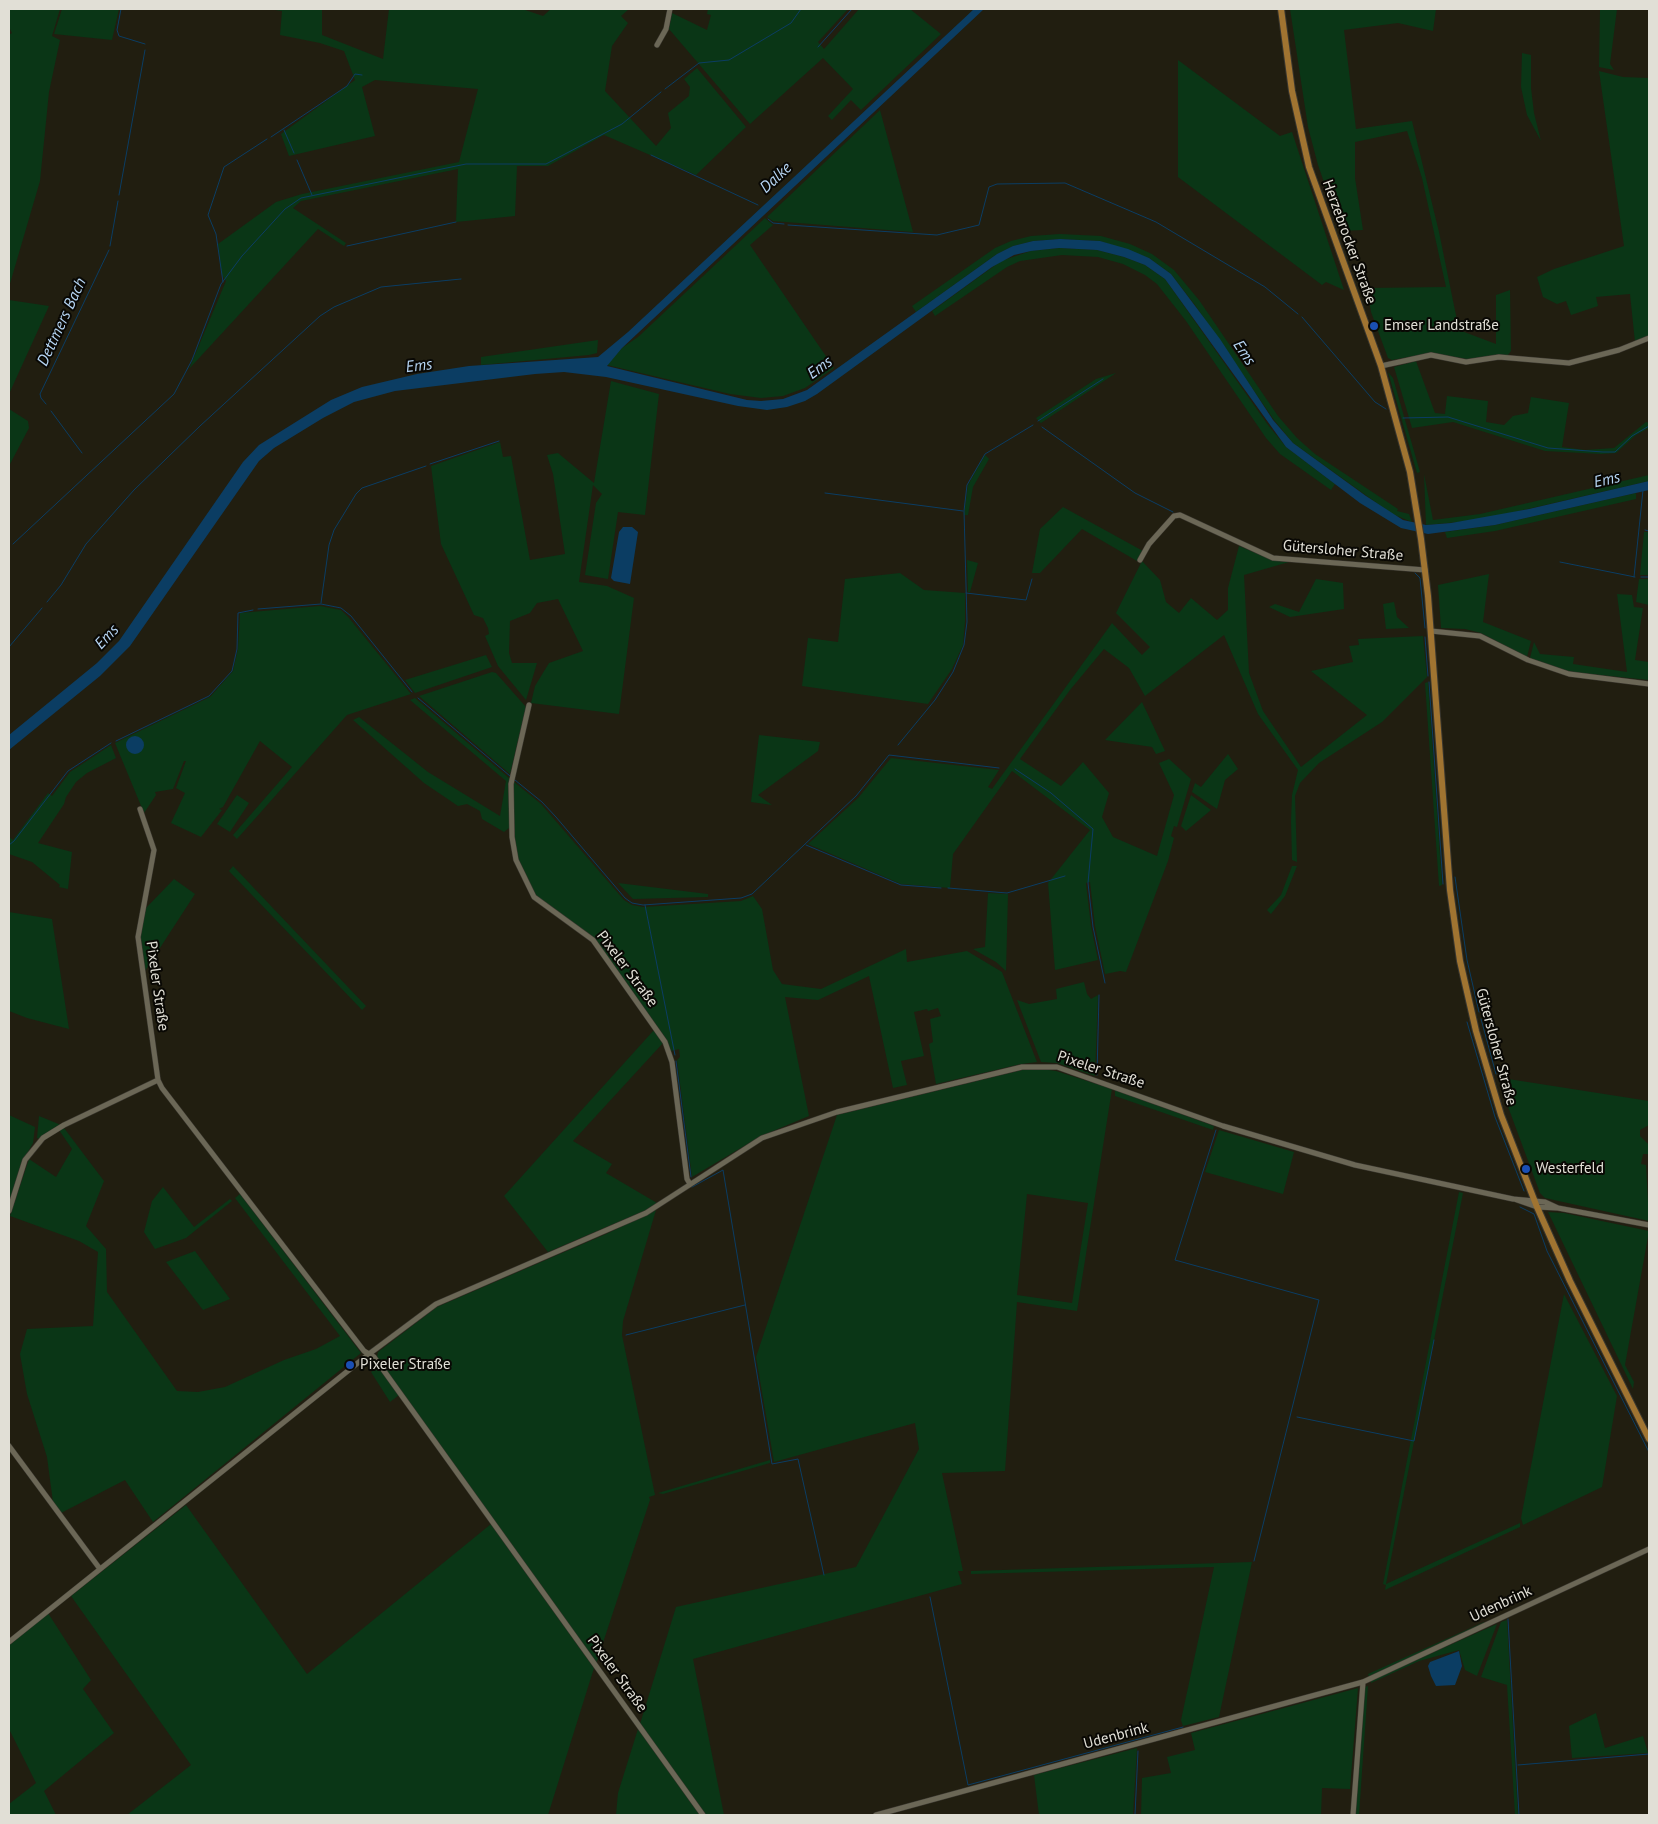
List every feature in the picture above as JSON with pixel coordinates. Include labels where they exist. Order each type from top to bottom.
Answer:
[{"type":"main road","name":"Herzebrocker Straße","points":[[1281,9],[1292,91],[1309,167],[1381,366],[1410,472],[1421,539]]},
{"type":"main road","name":"Gütersloher Straße","points":[[1421,539],[1431,632],[1448,876],[1460,961],[1476,1031],[1492,1086],[1537,1208],[1574,1290],[1649,1439]]},
{"type":"street","points":[[657,45],[666,29],[670,9]]},
{"type":"street","points":[[1381,366],[1431,356],[1466,362],[1499,357],[1569,363],[1619,350],[1649,338]]},
{"type":"street","name":"Gütersloher Straße","points":[[1140,560],[1149,544],[1174,516],[1180,515],[1273,558],[1425,570]]},
{"type":"street","points":[[1431,632],[1480,636],[1528,660],[1569,674],[1649,684]]},
{"type":"street","name":"Pixeler Straße","points":[[529,705],[511,784],[511,823],[516,860],[534,897],[593,940],[665,1042],[672,1062],[687,1179],[690,1184]]},
{"type":"street","name":"Pixeler Straße","points":[[140,809],[154,850],[138,930],[158,1080],[364,1351],[374,1357],[703,1815]]},
{"type":"street","name":"Pixeler Straße","points":[[9,1642],[370,1354],[436,1304],[646,1213],[762,1138],[808,1121],[1022,1067],[1057,1066],[1223,1126],[1355,1164],[1514,1199],[1537,1208]]},
{"type":"street","points":[[9,1211],[25,1160],[43,1138],[64,1125],[158,1080]]},
{"type":"street","name":"Pixeler Straße","points":[[1514,1199],[1534,1200]]},
{"type":"street","points":[[1534,1200],[1549,1203],[1558,1208]]},
{"type":"street","points":[[1537,1208],[1558,1208],[1649,1225]]},
{"type":"street","points":[[9,1446],[100,1569]]},
{"type":"street","name":"Udenbrink","points":[[876,1815],[1363,1682],[1649,1549]]},
{"type":"street","points":[[1353,1815],[1363,1682]]},
{"type":"green space","points":[[9,9],[60,9],[52,36],[60,40],[49,92],[40,181],[9,287],[9,35],[12,33],[9,27]]},
{"type":"green space","points":[[62,9],[119,9],[112,40],[54,34]]},
{"type":"green space","points":[[268,9],[322,9],[322,35],[383,59],[389,9],[522,9],[543,16],[551,9],[629,9],[621,16],[628,23],[612,46],[605,91],[656,146],[671,128],[668,113],[689,96],[690,87],[684,79],[697,68],[746,127],[696,175],[604,135],[548,166],[517,166],[515,216],[456,222],[458,169],[301,201],[293,208],[346,243],[344,246],[318,229],[189,369],[226,281],[222,275],[218,244],[276,202],[302,194],[459,162],[478,89],[375,80],[362,87],[375,136],[289,156],[281,134],[355,80],[344,51],[320,43],[280,35],[282,11]]},
{"type":"green space","points":[[708,9],[848,9],[818,42],[824,49],[859,9],[910,9],[941,34],[861,110],[851,100],[832,120],[828,116],[853,89],[823,58],[750,124],[669,29],[672,13],[707,30],[711,15],[707,14]]},
{"type":"green space","points":[[1290,9],[1436,9],[1433,31],[1398,23],[1344,30],[1356,129],[1412,121],[1439,232],[1459,330],[1496,344],[1496,295],[1510,290],[1511,351],[1508,355],[1467,359],[1431,353],[1392,360],[1388,358],[1371,312],[1367,288],[1446,287],[1422,178],[1407,131],[1355,142],[1355,178],[1363,230],[1341,231],[1318,165],[1308,127]]},
{"type":"green space","points":[[1600,9],[1617,9],[1610,64],[1614,70],[1599,67]]},
{"type":"green space","points":[[1522,53],[1531,55],[1531,88],[1534,113],[1541,141],[1527,115],[1521,87]]},
{"type":"green space","points":[[1178,60],[1280,136],[1292,132],[1344,290],[1326,282],[1322,285],[1178,177]]},
{"type":"green space","points":[[1599,71],[1623,77],[1649,78],[1649,336],[1635,342],[1630,294],[1596,297],[1598,306],[1571,315],[1566,301],[1557,304],[1543,297],[1537,277],[1554,269],[1624,246]]},
{"type":"green space","points":[[880,110],[913,232],[773,221],[767,217]]},
{"type":"green space","points":[[765,218],[773,225],[750,245],[834,368],[805,388],[783,396],[761,398],[730,394],[607,365],[622,348],[638,337]]},
{"type":"green space","points":[[1060,234],[1101,236],[1130,244],[1152,254],[1174,270],[1199,300],[1278,416],[1297,438],[1315,454],[1398,509],[1397,511],[1409,514],[1412,522],[1392,514],[1293,443],[1274,420],[1195,305],[1171,274],[1149,258],[1100,241],[1060,239],[1033,241],[1013,246],[997,254],[916,312],[912,306],[995,248],[1011,241],[1031,236]]},
{"type":"green space","points":[[1059,248],[1097,250],[1124,257],[1145,265],[1165,279],[1268,425],[1286,447],[1335,484],[1331,490],[1280,454],[1266,438],[1186,321],[1157,284],[1145,275],[1123,264],[1098,257],[1062,255],[1020,261],[1007,267],[935,316],[932,311],[1001,261],[1031,251]]},
{"type":"green space","points":[[9,300],[49,306],[9,394]]},
{"type":"green space","points":[[598,340],[597,353],[589,355],[481,365],[481,357]]},
{"type":"green space","points":[[1416,361],[1435,413],[1445,414],[1447,396],[1488,401],[1486,422],[1504,425],[1513,416],[1528,413],[1531,397],[1569,403],[1562,447],[1585,450],[1614,448],[1646,422],[1649,423],[1649,428],[1636,435],[1616,453],[1601,454],[1545,451],[1453,422],[1412,428],[1394,367]]},
{"type":"green space","points":[[1388,372],[1393,378],[1420,472],[1417,473]]},
{"type":"green space","points":[[1116,373],[1041,423],[1036,418],[1096,379]]},
{"type":"green space","points":[[611,381],[659,394],[645,515],[618,512],[608,579],[585,575],[596,503],[602,494],[593,485],[579,582],[607,586],[634,598],[619,714],[531,703],[535,686],[549,663],[583,651],[558,599],[537,603],[530,613],[510,621],[509,653],[512,663],[537,663],[526,700],[498,666],[485,636],[489,634],[488,628],[483,618],[474,615],[441,544],[431,466],[500,442],[503,457],[511,456],[530,560],[565,554],[553,474],[547,455],[558,453],[594,483]]},
{"type":"green space","points":[[9,409],[28,421],[29,428],[9,466]]},
{"type":"green space","points":[[985,455],[989,459],[973,487],[968,515],[964,515],[968,485]]},
{"type":"green space","points":[[1424,474],[1433,520],[1480,514],[1649,475],[1649,481],[1480,520],[1426,525]]},
{"type":"green space","points":[[1636,493],[1636,499],[1495,531],[1447,538],[1445,532],[1495,525]]},
{"type":"green space","points":[[1063,507],[1143,551],[1137,561],[1082,529],[1040,573],[1032,573],[1040,529]]},
{"type":"green space","points":[[1644,532],[1649,532],[1649,575],[1640,575]]},
{"type":"green space","points":[[1239,546],[1273,560],[1289,562],[1244,575],[1249,673],[1263,711],[1301,767],[1367,715],[1311,671],[1353,662],[1349,646],[1359,645],[1358,639],[1423,636],[1427,677],[1382,722],[1319,763],[1300,783],[1295,796],[1297,862],[1292,860],[1291,821],[1292,795],[1298,770],[1258,714],[1224,635],[1145,696],[1129,668],[1104,649],[1070,690],[1020,759],[1061,786],[1083,762],[1109,793],[1102,817],[1113,837],[1157,856],[1174,795],[1159,763],[1169,759],[1191,779],[1177,827],[1174,826],[1171,836],[1174,838],[1168,861],[1126,972],[1120,971],[1105,974],[1095,926],[1090,882],[1086,883],[1091,926],[1098,960],[1055,970],[1048,883],[1090,830],[1012,771],[953,854],[950,888],[901,884],[808,844],[858,798],[891,758],[999,770],[988,787],[992,789],[1112,623],[1142,655],[1150,647],[1116,613],[1142,561],[1160,580],[1166,602],[1179,613],[1191,598],[1217,620],[1228,610],[1228,588]]},
{"type":"green space","points":[[967,560],[978,563],[970,592],[968,592]]},
{"type":"green space","points":[[900,573],[924,590],[965,593],[963,645],[952,669],[928,704],[802,686],[808,638],[838,642],[845,579]]},
{"type":"green space","points":[[1489,574],[1483,622],[1531,641],[1527,657],[1481,633],[1465,629],[1441,628],[1438,585]]},
{"type":"green space","points":[[1316,579],[1343,583],[1344,609],[1290,617],[1269,607],[1275,604],[1299,612]]},
{"type":"green space","points":[[1639,579],[1649,579],[1649,605],[1636,602]]},
{"type":"green space","points":[[1617,594],[1632,595],[1634,607],[1643,608],[1635,660],[1649,662],[1649,680],[1570,672],[1530,658],[1534,642],[1540,654],[1574,657],[1573,664],[1627,672]]},
{"type":"green space","points":[[1394,602],[1397,617],[1409,628],[1386,629],[1383,604]]},
{"type":"green space","points":[[320,606],[341,610],[411,694],[347,715],[237,839],[233,835],[292,767],[260,741],[223,807],[219,809],[222,810],[201,837],[171,823],[185,793],[176,788],[186,761],[184,761],[173,789],[155,792],[156,795],[144,813],[115,743],[210,697],[233,671],[238,649],[240,613]]},
{"type":"green space","points":[[486,655],[492,667],[415,693],[405,680]]},
{"type":"green space","points":[[492,672],[496,673],[526,707],[510,774],[419,696]]},
{"type":"green space","points":[[1428,682],[1442,885],[1439,886],[1425,683]]},
{"type":"green space","points":[[415,698],[509,778],[509,828],[504,832],[482,819],[480,811],[467,804],[458,806],[424,783],[353,720],[359,717],[428,772],[500,816],[506,781],[410,700]]},
{"type":"green space","points":[[1142,702],[1165,751],[1156,754],[1152,747],[1105,740]]},
{"type":"green space","points":[[759,735],[820,742],[818,751],[758,795],[772,805],[751,802]]},
{"type":"green space","points":[[111,745],[116,758],[87,773],[76,782],[38,843],[72,852],[68,889],[59,887],[60,885],[32,862],[9,854],[9,837],[13,840],[48,793],[52,796],[70,772]]},
{"type":"green space","points":[[1228,754],[1238,769],[1225,780],[1217,809],[1192,792],[1195,783],[1201,787]]},
{"type":"green space","points":[[513,781],[541,804],[624,900],[632,905],[643,907],[741,901],[753,896],[762,909],[773,970],[782,984],[821,989],[906,949],[907,962],[967,951],[1002,972],[1037,1062],[936,1084],[929,1044],[933,1042],[930,1019],[941,1016],[938,1008],[928,1011],[927,1009],[914,1012],[924,1056],[901,1061],[907,1085],[893,1088],[869,976],[818,1000],[785,997],[809,1116],[761,1136],[692,1177],[677,1060],[680,1057],[679,1049],[671,1051],[667,1040],[594,939],[535,896],[518,859],[514,837]]},
{"type":"green space","points":[[237,795],[249,803],[230,832],[217,824]]},
{"type":"green space","points":[[1191,795],[1211,810],[1186,831],[1181,826]]},
{"type":"green space","points":[[233,866],[366,1006],[362,1010],[229,871]]},
{"type":"green space","points":[[1292,866],[1297,866],[1285,896],[1271,914],[1267,910],[1281,895]]},
{"type":"green space","points":[[174,879],[195,894],[145,971],[140,937],[146,908]]},
{"type":"green space","points":[[618,883],[708,894],[708,897],[633,899]]},
{"type":"green space","points":[[988,893],[1008,894],[1006,971],[996,962],[973,949],[985,947]]},
{"type":"green space","points":[[9,912],[52,919],[69,1029],[27,1018],[9,1011]]},
{"type":"green space","points":[[1084,982],[1087,994],[1091,999],[1098,995],[1095,1076],[1057,1063],[1041,1062],[1017,1000],[1029,1004],[1057,999],[1056,989]]},
{"type":"green space","points":[[654,1030],[663,1043],[573,1141],[612,1164],[606,1173],[657,1203],[644,1211],[548,1252],[504,1196]]},
{"type":"green space","points":[[1041,1069],[1056,1071],[1112,1089],[1077,1311],[1017,1302],[1005,1471],[942,1473],[963,1571],[958,1571],[962,1584],[693,1659],[724,1815],[706,1815],[640,1724],[676,1607],[856,1567],[919,1449],[915,1423],[774,1462],[756,1357],[837,1115],[1022,1070]],"holes":[[[1027,1194],[1088,1203],[1072,1303],[1017,1295]]]},
{"type":"green space","points":[[1502,1078],[1649,1101],[1649,1125],[1640,1130],[1640,1136],[1648,1144],[1648,1154],[1643,1154],[1641,1164],[1646,1165],[1649,1221],[1545,1198],[1540,1193],[1507,1104]]},
{"type":"green space","points":[[1115,1090],[1214,1126],[1213,1130],[1115,1096]]},
{"type":"green space","points":[[9,1115],[35,1127],[33,1143],[24,1159],[9,1205]]},
{"type":"green space","points":[[39,1116],[61,1125],[40,1139],[37,1138]]},
{"type":"green space","points":[[64,1128],[104,1181],[86,1226],[106,1249],[107,1292],[177,1391],[198,1392],[225,1387],[284,1360],[316,1349],[340,1336],[235,1198],[240,1194],[361,1353],[153,1522],[125,1480],[61,1513],[53,1502],[47,1457],[27,1394],[20,1354],[27,1329],[93,1326],[98,1252],[79,1241],[10,1216],[29,1159],[56,1177],[72,1149],[59,1130]]},
{"type":"green space","points":[[1219,1130],[1294,1152],[1283,1194],[1205,1172]]},
{"type":"green space","points":[[163,1187],[194,1227],[230,1199],[232,1201],[186,1238],[155,1249],[144,1232],[152,1201]]},
{"type":"green space","points":[[1459,1192],[1463,1193],[1386,1584],[1520,1523],[1520,1527],[1385,1590],[1386,1585],[1383,1584]]},
{"type":"green space","points":[[656,1210],[623,1321],[622,1335],[655,1495],[649,1497],[650,1500],[596,1664],[377,1357],[378,1352],[437,1307],[606,1234]]},
{"type":"green space","points":[[1548,1212],[1564,1213],[1649,1231],[1625,1365],[1634,1382],[1633,1389]]},
{"type":"green space","points":[[195,1251],[230,1299],[203,1310],[166,1262]]},
{"type":"green space","points":[[1564,1294],[1617,1396],[1602,1487],[1523,1525],[1521,1518]]},
{"type":"green space","points":[[378,1367],[399,1395],[390,1402],[371,1372]]},
{"type":"green space","points":[[770,1460],[770,1463],[663,1494],[658,1493]]},
{"type":"green space","points":[[186,1505],[307,1674],[491,1524],[594,1668],[548,1815],[127,1815],[191,1765],[71,1596]]},
{"type":"green space","points":[[1252,1562],[1219,1717],[1183,1726],[1181,1720],[1214,1567],[971,1574],[971,1571]]},
{"type":"green space","points":[[48,1613],[91,1680],[83,1689],[114,1733],[44,1791],[56,1815],[9,1815],[9,1804],[36,1783],[9,1729],[9,1645]]},
{"type":"green space","points":[[1507,1620],[1518,1815],[1515,1815],[1507,1685],[1481,1677],[1501,1622]]},
{"type":"green space","points":[[1485,1623],[1369,1677],[1368,1674]]},
{"type":"green space","points":[[1497,1624],[1477,1676],[1465,1670],[1459,1650],[1419,1661],[1371,1683],[1371,1680]]},
{"type":"green space","points":[[1368,1686],[1359,1815],[1355,1815],[1365,1687]]},
{"type":"green space","points":[[1358,1688],[1350,1789],[1322,1788],[1321,1815],[1141,1815],[1142,1778],[1171,1773],[1167,1757],[1195,1750],[1191,1733]]},
{"type":"green space","points":[[1596,1713],[1605,1748],[1643,1736],[1648,1753],[1572,1758],[1569,1726]]},
{"type":"green space","points":[[638,1729],[700,1815],[616,1815],[618,1793]]},
{"type":"green space","points":[[1137,1748],[1133,1815],[1039,1815],[1034,1775]]},
{"type":"water","points":[[974,9],[984,9],[622,348],[607,366],[747,400],[783,399],[807,390],[997,254],[1013,246],[1033,241],[1060,239],[1100,241],[1128,249],[1149,258],[1171,274],[1220,339],[1273,420],[1293,443],[1366,496],[1403,520],[1426,525],[1451,523],[1529,509],[1649,481],[1649,490],[1495,525],[1428,534],[1401,528],[1360,503],[1286,447],[1165,279],[1145,265],[1097,250],[1059,248],[1031,251],[1014,255],[992,267],[817,394],[805,401],[787,407],[767,410],[738,406],[606,377],[564,372],[395,391],[354,402],[323,418],[274,448],[259,461],[130,646],[100,676],[9,750],[9,735],[97,663],[119,641],[243,462],[259,445],[331,400],[362,387],[417,374],[469,366],[598,357],[628,332]]},
{"type":"water","points":[[623,527],[632,527],[638,532],[630,584],[614,581],[611,578],[619,532]]},
{"type":"water","points":[[135,736],[141,739],[144,745],[141,751],[135,754],[129,751],[126,745],[129,739]]},
{"type":"water","points":[[1459,1651],[1462,1666],[1455,1685],[1436,1686],[1428,1666],[1430,1662]]},
{"type":"waterway","name":"Dettmers Bach","points":[[121,9],[117,30],[119,36],[145,44]]},
{"type":"waterway","points":[[665,89],[699,63],[729,60],[791,23],[801,9]]},
{"type":"waterway","points":[[818,47],[852,9]]},
{"type":"waterway","name":"Dettmers Bach","points":[[119,195],[145,50]]},
{"type":"waterway","points":[[271,137],[347,86],[355,74],[362,75]]},
{"type":"waterway","points":[[13,544],[174,394],[192,360],[221,284],[242,256],[285,209],[301,198],[466,164],[546,164],[622,124],[661,92]]},
{"type":"waterway","points":[[284,130],[294,153]]},
{"type":"waterway","points":[[223,282],[216,234],[208,215],[224,167],[267,139]]},
{"type":"waterway","points":[[651,155],[758,205]]},
{"type":"waterway","points":[[297,160],[312,195]]},
{"type":"waterway","points":[[788,225],[937,235],[979,225],[989,187],[997,184],[1065,183],[1156,222],[1265,287],[1298,314]]},
{"type":"waterway","name":"Dettmers Bach","points":[[110,246],[118,201]]},
{"type":"waterway","points":[[768,219],[773,223],[784,224]]},
{"type":"waterway","points":[[347,246],[456,222]]},
{"type":"waterway","name":"Dettmers Bach","points":[[46,404],[40,394],[109,250]]},
{"type":"waterway","points":[[47,602],[61,585],[86,544],[134,490],[200,426],[320,316],[334,307],[381,287],[461,279]]},
{"type":"waterway","points":[[1302,317],[1375,402],[1386,409]]},
{"type":"waterway","points":[[1038,421],[1103,379]]},
{"type":"waterway","name":"Dettmers Bach","points":[[51,411],[82,453]]},
{"type":"waterway","points":[[1403,418],[1448,417],[1548,448],[1603,452],[1615,452],[1632,436],[1649,426]]},
{"type":"waterway","points":[[898,745],[935,700],[953,672],[964,645],[967,622],[964,511],[967,485],[985,454],[1033,425]]},
{"type":"waterway","points":[[1042,427],[1135,493],[1173,512]]},
{"type":"waterway","points":[[430,464],[499,441]]},
{"type":"waterway","points":[[321,603],[329,545],[334,530],[356,494],[362,488],[426,466]]},
{"type":"waterway","points":[[1634,577],[1643,490]]},
{"type":"waterway","points":[[825,493],[963,511]]},
{"type":"waterway","points":[[1645,530],[1649,531]]},
{"type":"waterway","points":[[1560,562],[1635,577]]},
{"type":"waterway","points":[[1415,573],[1420,578],[1425,628]]},
{"type":"waterway","points":[[1641,577],[1649,577]]},
{"type":"waterway","points":[[966,593],[1026,600],[1032,579]]},
{"type":"waterway","points":[[258,609],[321,604],[341,608],[351,616],[412,692]]},
{"type":"waterway","points":[[9,647],[42,608]]},
{"type":"waterway","points":[[116,741],[209,696],[232,671],[237,649],[238,613],[253,610]]},
{"type":"waterway","points":[[1425,637],[1428,676]]},
{"type":"waterway","points":[[1429,682],[1443,884]]},
{"type":"waterway","points":[[418,698],[510,776]]},
{"type":"waterway","points":[[9,845],[68,771],[111,743]]},
{"type":"waterway","points":[[515,780],[542,802],[556,817],[625,898],[632,903],[643,905],[741,898],[752,894],[856,796],[889,755],[999,768]]},
{"type":"waterway","points":[[1015,769],[1051,793],[1093,829],[1088,883],[1093,927],[1105,983]]},
{"type":"waterway","points":[[806,845],[901,885],[941,888]]},
{"type":"waterway","points":[[948,888],[1007,893],[1065,876]]},
{"type":"waterway","points":[[1455,877],[1467,960],[1479,1012]]},
{"type":"waterway","points":[[645,905],[675,1055]]},
{"type":"waterway","points":[[1097,1075],[1099,995]]},
{"type":"waterway","points":[[1481,1019],[1496,1074]]},
{"type":"waterway","points":[[1467,1022],[1495,1117],[1524,1191]]},
{"type":"waterway","points":[[676,1061],[691,1177]]},
{"type":"waterway","points":[[1216,1130],[1175,1260],[1319,1300],[1254,1561]]},
{"type":"waterway","points":[[692,1187],[723,1170],[772,1464],[798,1459],[824,1575]]},
{"type":"waterway","points":[[1520,1207],[1534,1214],[1547,1251],[1649,1452]]},
{"type":"waterway","points":[[626,1335],[745,1305]]},
{"type":"waterway","points":[[1297,1417],[1414,1441],[1434,1340]]},
{"type":"waterway","points":[[930,1597],[968,1785],[1183,1727]]},
{"type":"waterway","points":[[1508,1619],[1519,1815]]},
{"type":"waterway","points":[[1135,1815],[1138,1751]]},
{"type":"waterway","points":[[1518,1765],[1649,1754]]},
{"type":"place","name":"Emser Landstraße","points":[[1374,326]]},
{"type":"place","name":"Westerfeld","points":[[1526,1169]]},
{"type":"place","name":"Pixeler Straße","points":[[350,1365]]},
{"type":"water label","name":"Dalke","points":[[776,178]]},
{"type":"water label","name":"Ems","points":[[1244,353]]},
{"type":"water label","name":"Ems","points":[[419,366]]},
{"type":"water label","name":"Ems","points":[[820,368]]},
{"type":"water label","name":"Ems","points":[[1607,480]]},
{"type":"water label","name":"Ems","points":[[107,637]]}]
